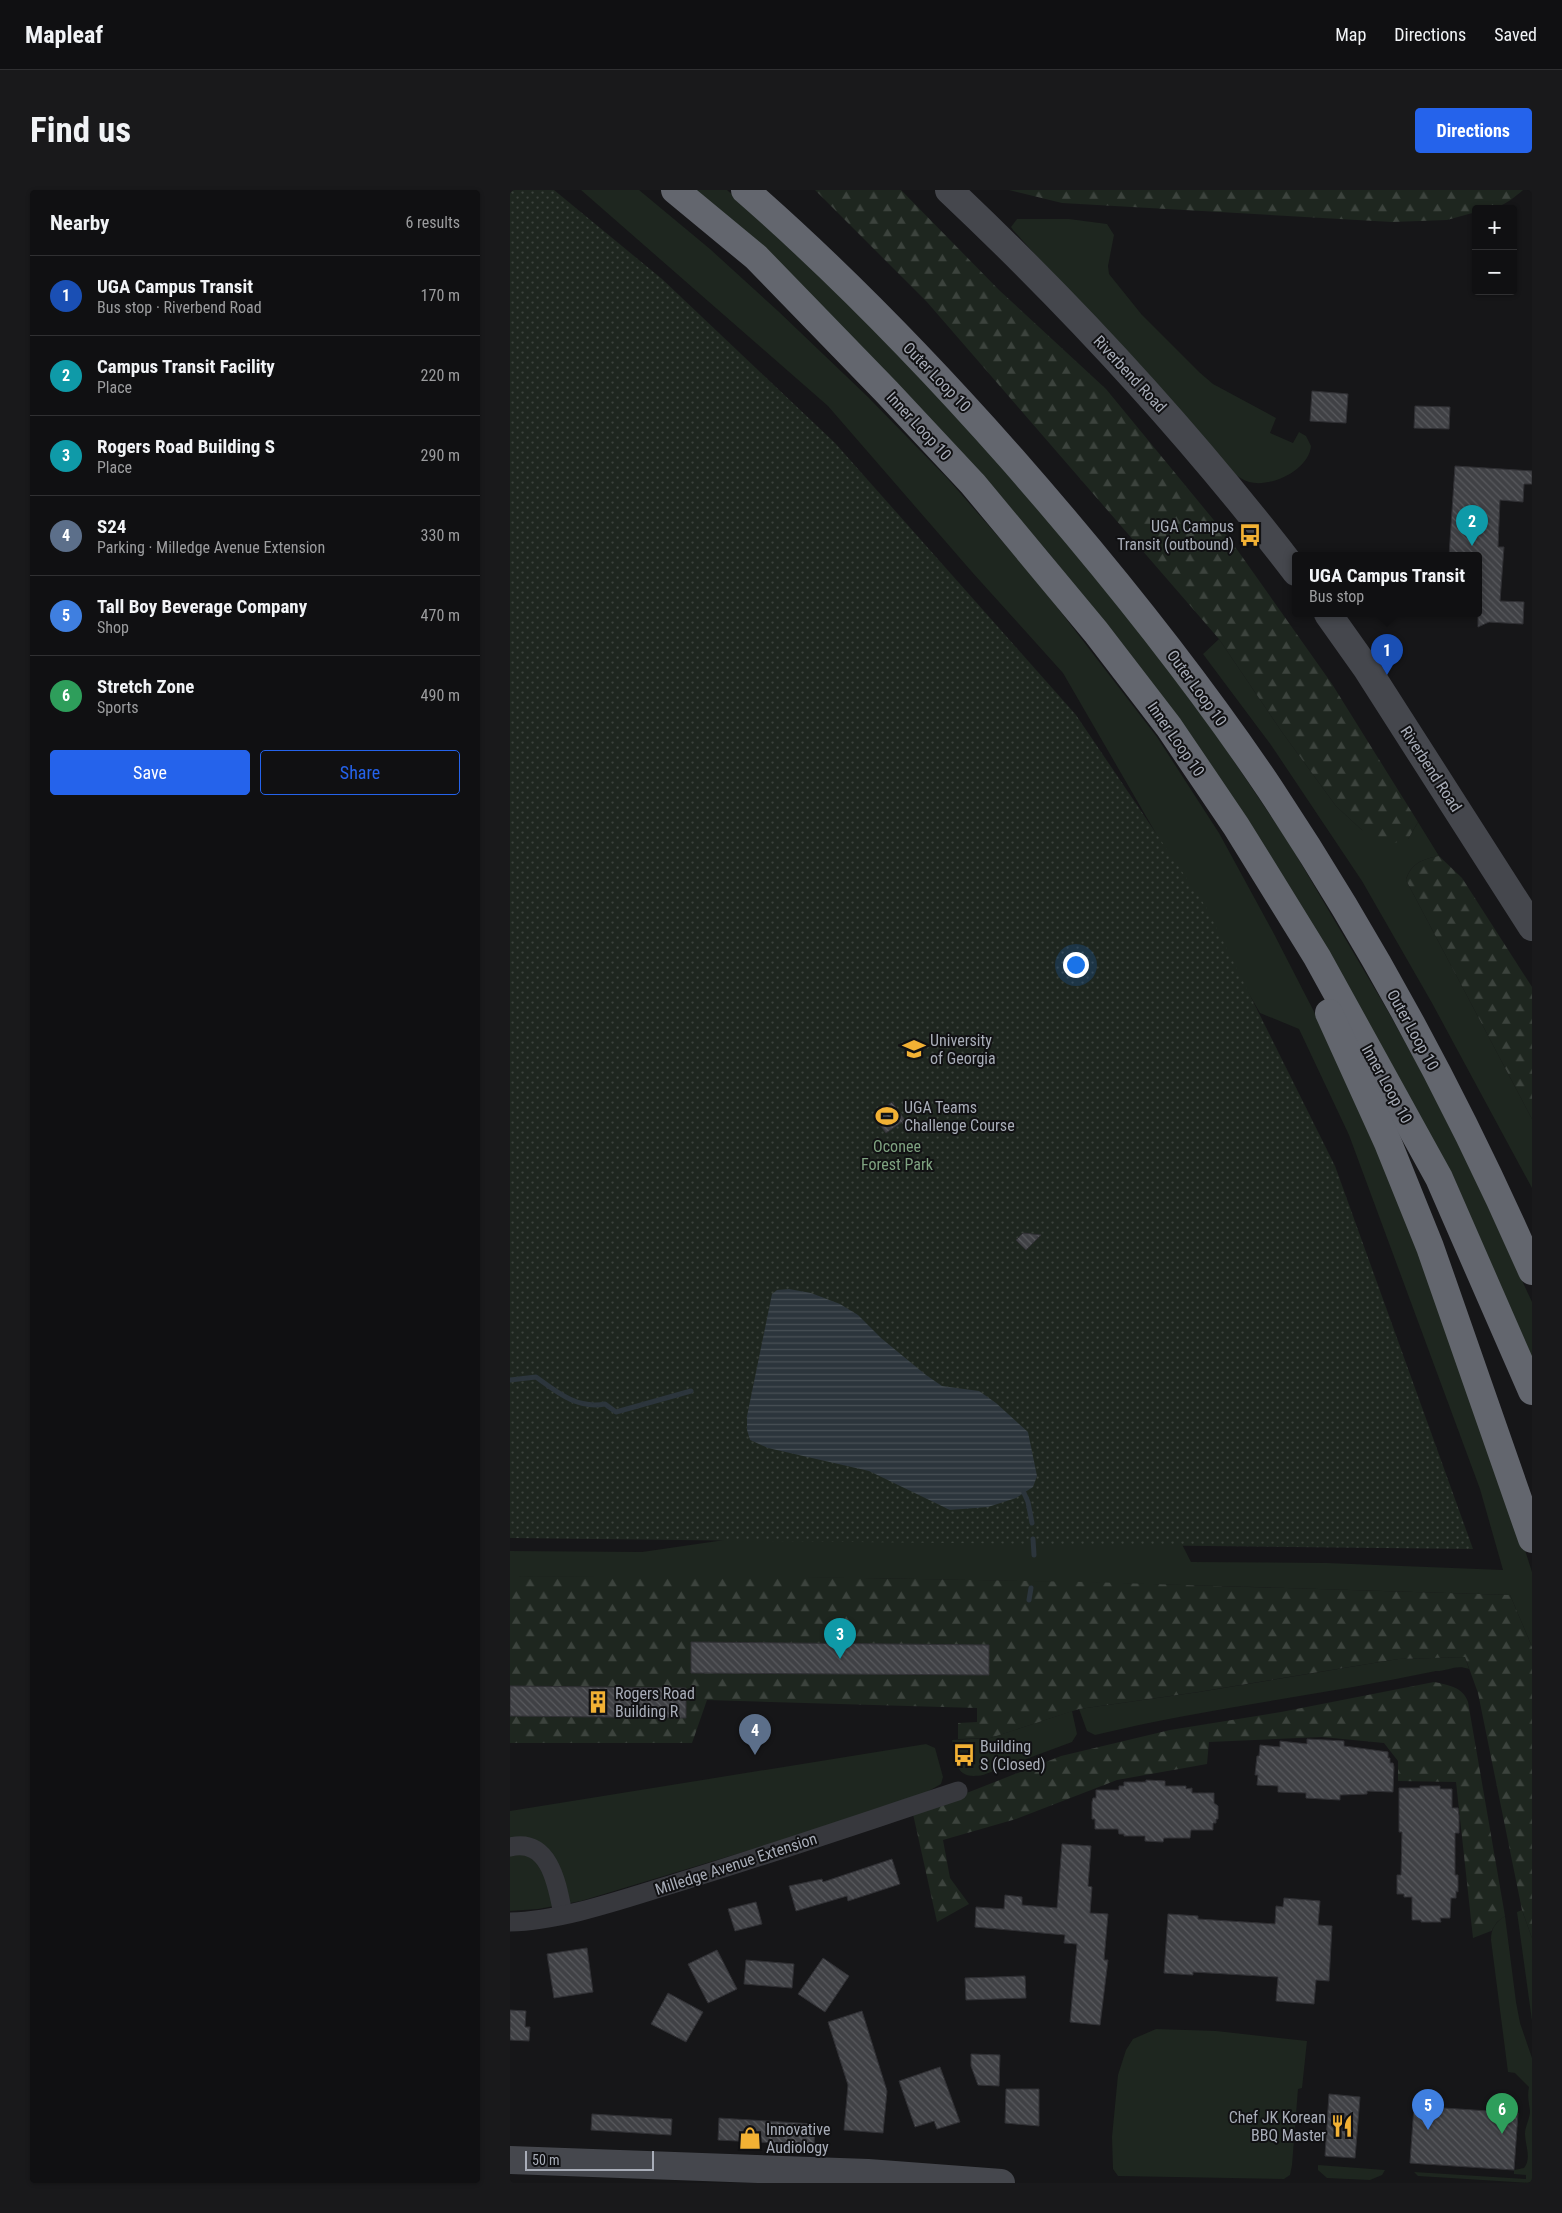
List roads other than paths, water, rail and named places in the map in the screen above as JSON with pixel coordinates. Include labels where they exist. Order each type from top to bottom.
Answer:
[{"type":"highway","name":"Inner Loop 10","points":[[675,190],[756,257],[888,392],[973,484],[1096,632],[1170,727],[1236,826],[1317,957],[1439,1178],[1532,1391]]},
{"type":"highway","name":"Outer Loop 10","points":[[745,190],[848,285],[958,397],[1063,516],[1142,613],[1270,789],[1336,894],[1423,1044],[1505,1208],[1532,1271]]},
{"type":"highway","points":[[1236,826],[1340,1036],[1395,1161],[1430,1246],[1530,1532]]},
{"type":"highway","points":[[1505,1208],[1532,1243]]},
{"type":"street","name":"Riverbend Road","points":[[949,190],[1018,255],[1154,399],[1246,508],[1292,567]]},
{"type":"street","name":"Riverbend Road","points":[[1330,617],[1367,669],[1532,927]]},
{"type":"street","name":"Milledge Avenue Extension","points":[[510,1922],[528,1921],[604,1905],[747,1861],[958,1791]]},
{"type":"street","points":[[510,1847],[521,1845],[534,1848],[545,1859],[552,1870],[563,1914]]},
{"type":"street","points":[[510,2160],[1001,2183]]},
{"type":"waterway","points":[[510,1380],[536,1377],[552,1389],[577,1402],[595,1405],[605,1404],[616,1412],[691,1391]]},
{"type":"waterway","points":[[1024,1493],[1028,1502],[1032,1523]]},
{"type":"waterway","points":[[1033,1539],[1034,1555]]},
{"type":"waterway","points":[[1029,1600],[1031,1588]]},
{"type":"place","name":"UGA Campus Transit (outbound)","points":[[1250,535]]},
{"type":"place","name":"Campus Transit Facility","points":[[1472,546]]},
{"type":"place","name":"UGA Campus Transit","points":[[1387,675]]},
{"type":"place","name":"University of Georgia","points":[[914,1049]]},
{"type":"place","name":"UGA Teams Challenge Course","points":[[887,1116]]},
{"type":"place","name":"Rogers Road Building S","points":[[840,1659]]},
{"type":"place","name":"Rogers Road Building R","points":[[598,1702]]},
{"type":"place","name":"S24","points":[[755,1755]]},
{"type":"place","name":"Building S (Closed)","points":[[964,1755]]},
{"type":"place","name":"Chef JK Korean BBQ Master","points":[[1342,2126]]},
{"type":"place","name":"Tall Boy Beverage Company","points":[[1428,2130]]},
{"type":"place","name":"Stretch Zone","points":[[1502,2134]]},
{"type":"place","name":"Innovative Audiology","points":[[750,2138]]},
{"type":"park label","name":"Oconee Forest Park","points":[[897,1155]]}]
